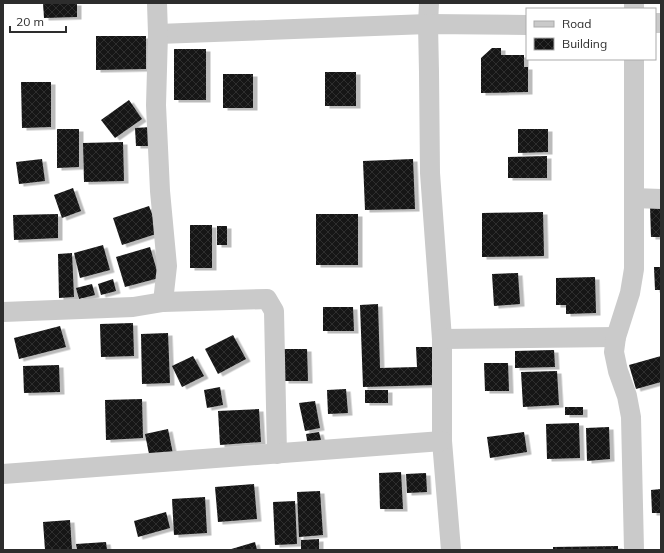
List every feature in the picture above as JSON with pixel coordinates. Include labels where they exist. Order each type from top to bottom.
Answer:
[{"type":"street","points":[[157,3],[158,34],[156,113],[160,191],[167,266],[163,302]]},
{"type":"street","points":[[429,3],[430,173],[442,339],[442,441],[451,550]]},
{"type":"street","points":[[158,34],[428,24],[526,25]]},
{"type":"street","points":[[634,60],[634,269],[630,293],[616,337],[614,352],[618,371],[627,396],[631,417],[634,550]]},
{"type":"street","points":[[634,198],[661,199]]},
{"type":"street","points":[[3,312],[133,307],[163,302],[267,299],[274,311],[277,454]]},
{"type":"street","points":[[442,339],[616,337]]},
{"type":"street","points":[[3,474],[442,441]]},
{"type":"building","points":[[43,3],[77,3],[77,17],[44,18]]},
{"type":"building","points":[[96,36],[146,36],[146,69],[96,70]]},
{"type":"building","points":[[492,48],[501,48],[501,55],[524,55],[524,67],[528,67],[528,92],[481,93],[481,58]]},
{"type":"building","points":[[174,49],[206,49],[206,100],[174,100]]},
{"type":"building","points":[[325,72],[356,72],[356,106],[325,106]]},
{"type":"building","points":[[223,74],[253,74],[253,108],[223,108]]},
{"type":"building","points":[[21,82],[51,82],[51,127],[22,128]]},
{"type":"building","points":[[129,100],[142,119],[115,138],[101,120]]},
{"type":"building","points":[[151,127],[152,146],[136,146],[135,128]]},
{"type":"building","points":[[57,129],[79,129],[79,167],[57,168]]},
{"type":"building","points":[[518,129],[548,129],[548,152],[518,153]]},
{"type":"building","points":[[123,142],[124,181],[84,182],[83,143]]},
{"type":"building","points":[[547,156],[547,178],[508,178],[508,157]]},
{"type":"building","points":[[42,159],[45,181],[19,184],[16,162]]},
{"type":"building","points":[[413,159],[415,209],[365,210],[363,161]]},
{"type":"building","points":[[73,188],[81,211],[62,218],[54,195]]},
{"type":"building","points":[[149,206],[159,233],[122,245],[113,218]]},
{"type":"building","points":[[650,206],[661,206],[661,237],[651,237]]},
{"type":"building","points":[[543,212],[544,256],[482,257],[482,213]]},
{"type":"building","points":[[58,214],[58,238],[14,240],[13,215]]},
{"type":"building","points":[[316,214],[358,214],[358,265],[316,265]]},
{"type":"building","points":[[190,225],[212,225],[212,268],[190,268]]},
{"type":"building","points":[[217,226],[227,226],[227,245],[217,245]]},
{"type":"building","points":[[103,245],[110,270],[80,278],[74,253]]},
{"type":"building","points":[[150,247],[159,278],[125,287],[116,257]]},
{"type":"building","points":[[72,253],[74,297],[59,298],[58,254]]},
{"type":"building","points":[[654,267],[661,267],[661,290],[655,290]]},
{"type":"building","points":[[518,273],[520,304],[494,306],[492,274]]},
{"type":"building","points":[[595,277],[596,313],[566,314],[566,305],[556,305],[556,278]]},
{"type":"building","points":[[113,279],[116,291],[101,295],[98,284]]},
{"type":"building","points":[[92,284],[95,295],[79,299],[76,288]]},
{"type":"building","points":[[378,304],[380,368],[417,367],[416,347],[432,347],[434,385],[363,387],[360,305]]},
{"type":"building","points":[[323,307],[353,307],[354,331],[323,331]]},
{"type":"building","points":[[133,323],[134,356],[101,357],[100,324]]},
{"type":"building","points":[[60,326],[66,347],[19,359],[14,338]]},
{"type":"building","points":[[168,333],[170,383],[142,384],[141,334]]},
{"type":"building","points":[[233,335],[246,359],[218,374],[205,349]]},
{"type":"building","points":[[284,349],[307,349],[308,381],[284,381]]},
{"type":"building","points":[[554,350],[555,367],[515,368],[515,351]]},
{"type":"building","points":[[193,356],[204,376],[182,387],[172,366]]},
{"type":"building","points":[[661,356],[661,382],[636,389],[629,365]]},
{"type":"building","points":[[484,363],[508,363],[509,391],[485,391]]},
{"type":"building","points":[[59,365],[60,392],[24,393],[23,366]]},
{"type":"building","points":[[557,371],[559,405],[523,407],[521,372]]},
{"type":"building","points":[[220,387],[223,405],[207,408],[204,390]]},
{"type":"building","points":[[346,389],[348,413],[328,414],[327,390]]},
{"type":"building","points":[[365,390],[388,390],[388,403],[365,403]]},
{"type":"building","points":[[142,399],[143,438],[106,440],[105,400]]},
{"type":"building","points":[[315,401],[320,428],[305,431],[299,403]]},
{"type":"building","points":[[565,407],[583,407],[583,415],[565,415]]},
{"type":"building","points":[[259,409],[261,442],[220,445],[218,411]]},
{"type":"building","points":[[579,423],[580,458],[547,459],[546,424]]},
{"type":"building","points":[[609,427],[610,459],[587,461],[586,428]]},
{"type":"building","points":[[168,429],[173,454],[150,459],[145,434]]},
{"type":"building","points":[[319,432],[322,444],[308,446],[306,434]]},
{"type":"building","points":[[524,432],[527,452],[490,458],[487,437]]},
{"type":"building","points":[[401,472],[403,509],[380,509],[379,473]]},
{"type":"building","points":[[426,473],[427,492],[407,493],[406,474]]},
{"type":"building","points":[[254,484],[257,519],[218,522],[215,487]]},
{"type":"building","points":[[661,489],[661,513],[652,513],[651,490]]},
{"type":"building","points":[[320,491],[323,535],[299,537],[297,492]]},
{"type":"building","points":[[205,497],[207,533],[174,535],[172,499]]},
{"type":"building","points":[[295,501],[297,544],[275,545],[273,502]]},
{"type":"building","points":[[166,512],[170,528],[138,537],[134,521]]},
{"type":"building","points":[[70,520],[72,550],[45,550],[43,522]]},
{"type":"building","points":[[319,539],[319,550],[301,550],[301,540]]},
{"type":"building","points":[[106,542],[107,550],[77,550],[76,544]]},
{"type":"building","points":[[255,542],[257,550],[228,550]]},
{"type":"building","points":[[618,546],[618,550],[553,550],[553,547]]}]
